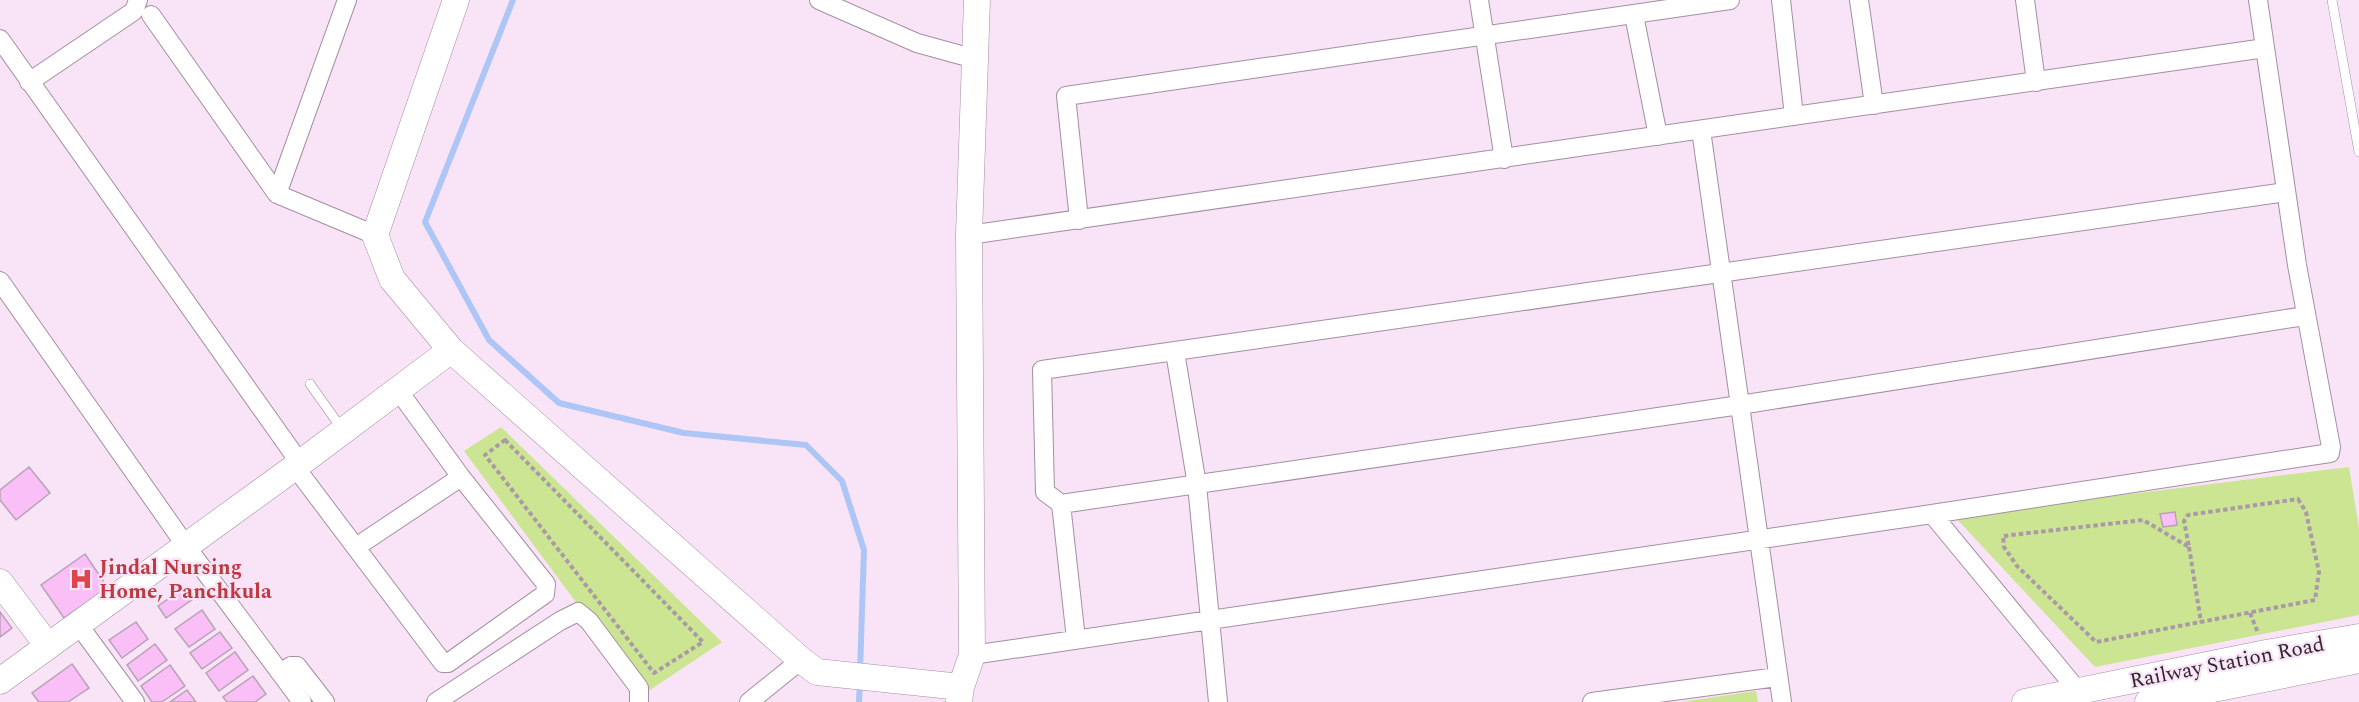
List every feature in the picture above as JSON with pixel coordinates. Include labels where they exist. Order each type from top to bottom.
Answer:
[{"type":"street","points":[[29,82],[134,11],[138,0]]},
{"type":"street","points":[[277,194],[347,0]]},
{"type":"street","points":[[819,0],[917,43],[975,59]]},
{"type":"street","points":[[454,1],[375,235],[392,279],[451,350],[817,672],[900,680],[961,697],[972,655],[969,235],[977,0]]},
{"type":"street","points":[[1479,0],[1504,159]]},
{"type":"street","points":[[1079,220],[1066,96],[1730,0]]},
{"type":"street","points":[[1781,0],[1794,116]]},
{"type":"street","points":[[1859,0],[1874,105]]},
{"type":"street","points":[[2025,0],[2036,82]]},
{"type":"street","points":[[972,655],[2330,453],[2331,447],[2305,316],[2258,0]]},
{"type":"street","points":[[151,15],[277,194],[375,235]]},
{"type":"street","points":[[1634,15],[1658,136]]},
{"type":"street","points":[[0,39],[356,547],[440,661],[448,663],[545,594],[547,589],[546,584],[461,477],[398,390]]},
{"type":"street","points":[[969,235],[2265,48]]},
{"type":"street","points":[[1701,130],[1782,702]]},
{"type":"street","points":[[2286,192],[1042,370],[1045,492],[1061,504],[1740,405],[2305,316]]},
{"type":"street","points":[[0,281],[186,546],[302,702]]},
{"type":"street","points":[[0,681],[298,465],[451,350]]},
{"type":"street","points":[[1170,352],[1176,358],[1197,484],[1218,702]]},
{"type":"street","points":[[356,547],[461,477]]},
{"type":"street","points":[[1061,504],[1075,639]]},
{"type":"street","points":[[1932,514],[2079,692]]},
{"type":"street","points":[[0,582],[48,646]]},
{"type":"street","points":[[436,702],[560,621],[578,612],[589,621],[639,688],[639,702]]},
{"type":"street","points":[[78,624],[135,702]]},
{"type":"street","name":"Railway Station Road","points":[[2025,702],[2266,653],[2359,637]]},
{"type":"street","points":[[749,702],[801,660]]},
{"type":"street","name":"Railway Station Road","points":[[2148,702],[2359,660]]},
{"type":"street","points":[[280,673],[291,666],[297,666],[325,702]]},
{"type":"street","points":[[1592,702],[1777,677]]},
{"type":"lane","points":[[2332,0],[2359,152]]},
{"type":"lane","points":[[310,384],[344,431]]},
{"type":"path","points":[[505,440],[703,642],[654,673],[485,455],[505,440]]},
{"type":"path","points":[[2189,547],[2144,520],[2003,536],[2004,547],[2017,566],[2096,642],[2315,600],[2319,572],[2306,512],[2298,499],[2188,515],[2184,521],[2189,547],[2200,622]]},
{"type":"green space","points":[[501,427],[722,642],[644,694],[464,451]]},
{"type":"green space","points":[[2349,467],[2359,528],[2359,615],[2095,667],[1954,516]]},
{"type":"green space","points":[[1756,691],[1758,702],[1681,702]]},
{"type":"building","points":[[29,467],[50,493],[16,520],[0,500],[0,490]]},
{"type":"building","points":[[2175,512],[2177,525],[2163,527],[2160,514]]},
{"type":"building","points":[[85,554],[108,588],[64,618],[41,585]]},
{"type":"building","points":[[185,587],[193,599],[166,618],[158,606]]},
{"type":"building","points":[[202,610],[215,629],[189,647],[175,629]]},
{"type":"building","points":[[0,612],[12,628],[0,637]]},
{"type":"building","points":[[136,622],[148,639],[122,658],[109,640]]},
{"type":"building","points":[[220,632],[232,648],[202,669],[190,653]]},
{"type":"building","points":[[155,644],[167,660],[138,681],[127,665]]},
{"type":"building","points":[[235,652],[248,670],[219,691],[206,673]]},
{"type":"building","points":[[72,664],[89,688],[68,702],[39,702],[32,693]]},
{"type":"building","points":[[170,665],[185,686],[162,702],[152,702],[141,686]]},
{"type":"building","points":[[253,676],[266,694],[255,702],[227,702],[223,697]]},
{"type":"building","points":[[187,690],[196,702],[170,702]]},
{"type":"waterway","points":[[513,0],[425,222],[489,340],[559,403],[684,433],[806,445],[842,481],[864,550],[860,671]]},
{"type":"waterway","points":[[859,702],[860,682]]},
{"type":"place","name":"Jindal Nursing Home, Panchkula","points":[[81,579]]}]
